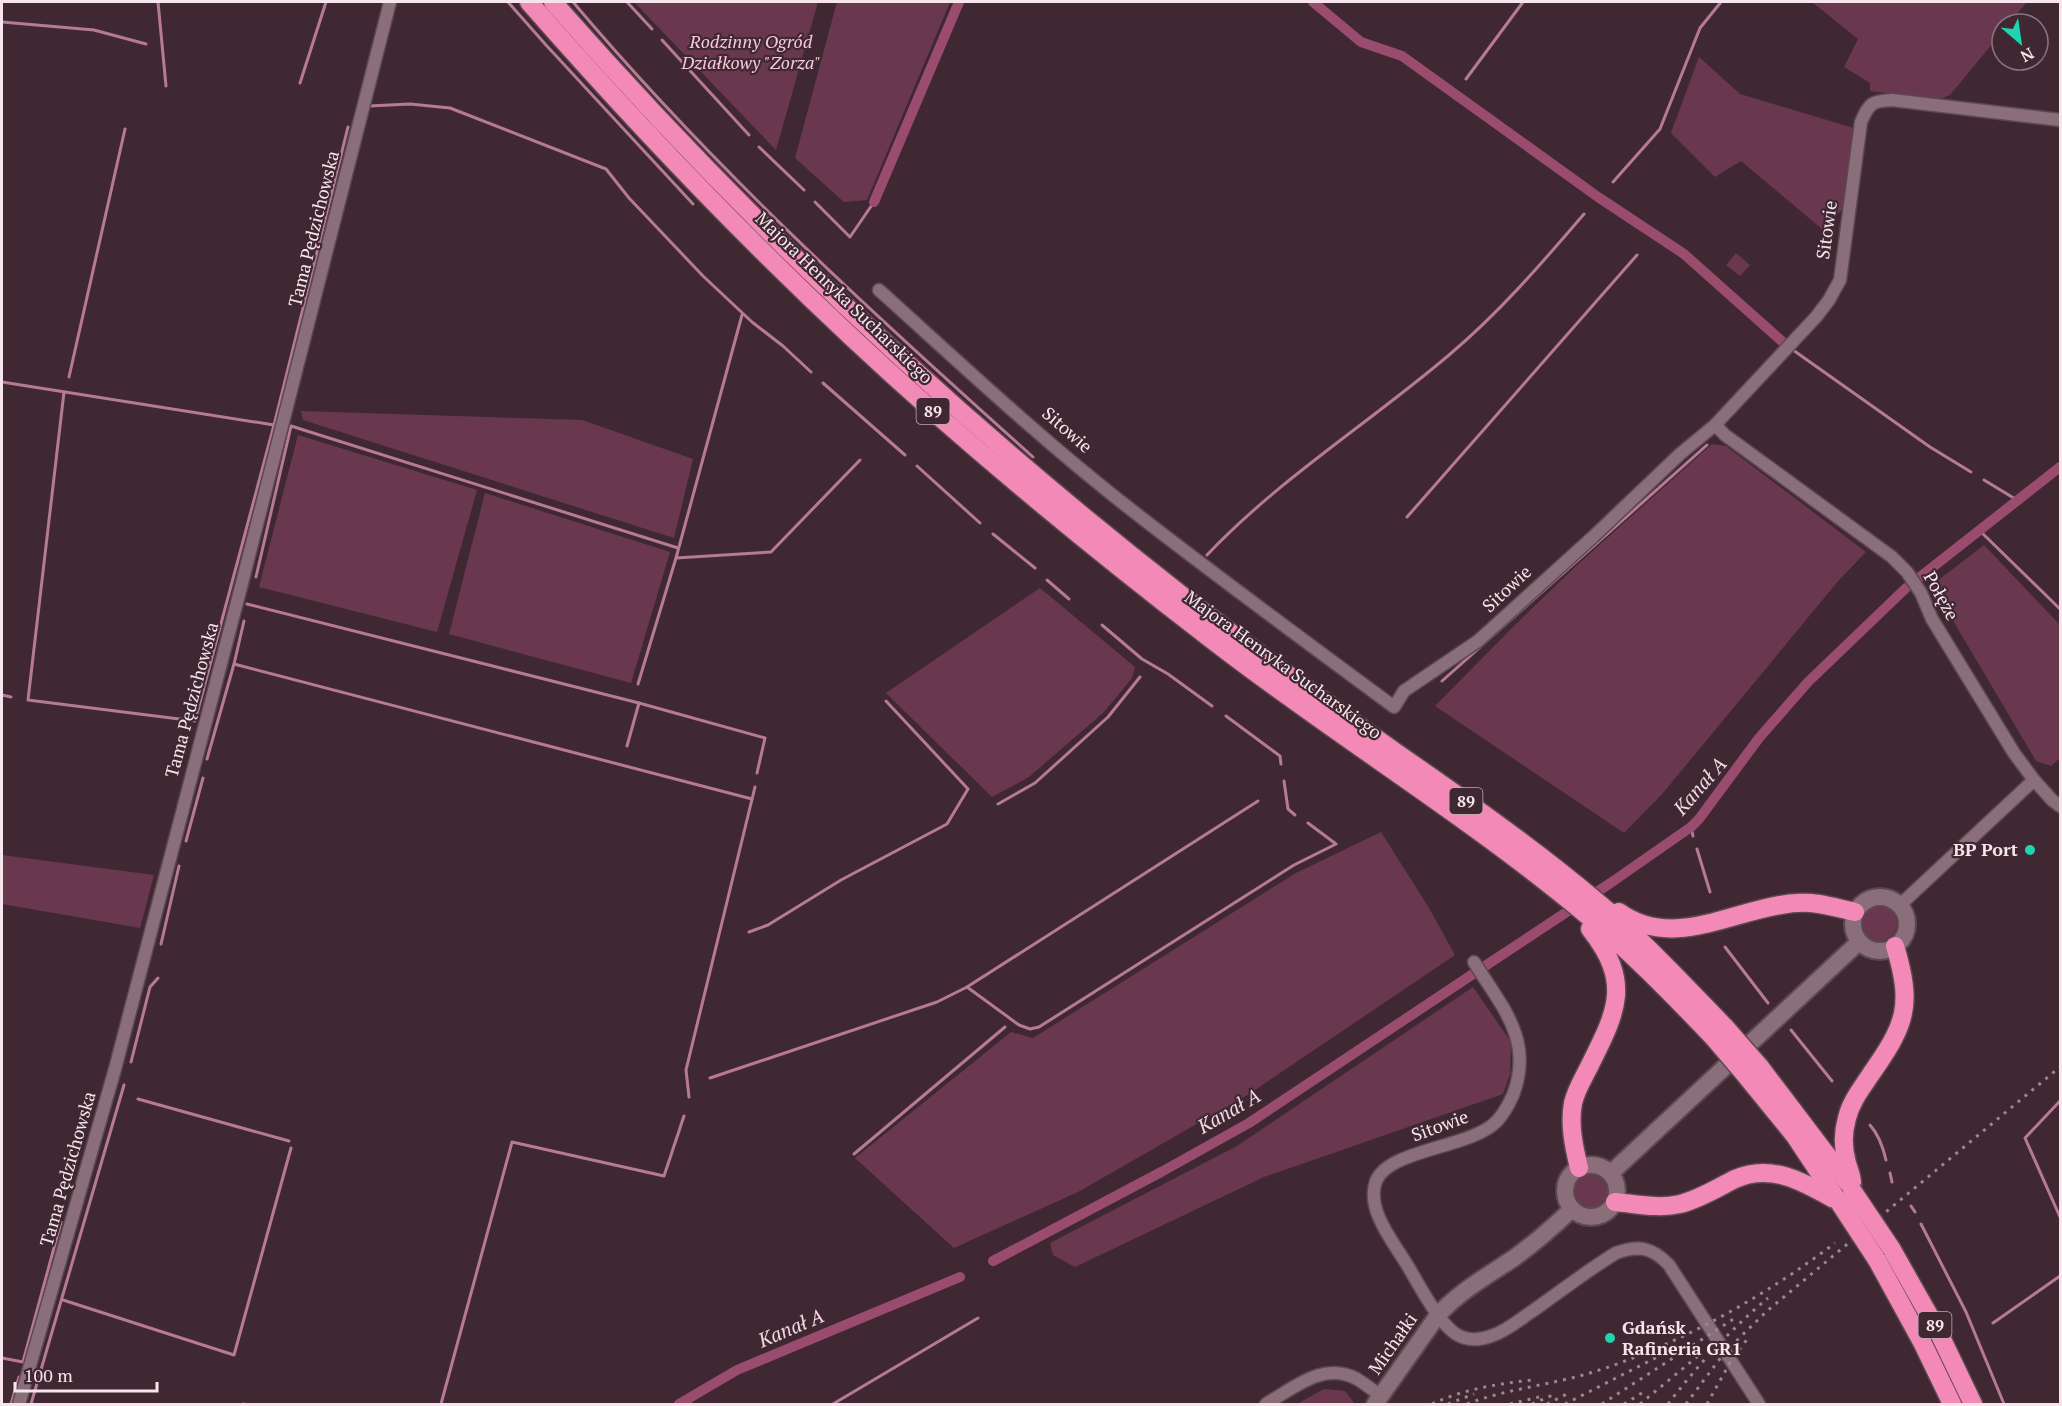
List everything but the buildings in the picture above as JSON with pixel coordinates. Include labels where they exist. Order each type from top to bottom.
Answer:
[{"type":"highway","name":"Majora Henryka Sucharskiego","points":[[529,2],[639,124],[771,259],[880,363],[970,443],[1104,556],[1215,643],[1307,711],[1478,831],[1582,911],[1667,990],[1719,1032]]},
{"type":"highway","name":"Majora Henryka Sucharskiego","points":[[553,2],[706,169],[803,266],[904,362],[1019,463],[1118,545],[1268,662],[1553,866],[1599,903],[1688,988],[1719,1032],[1830,1158],[1846,1196],[1939,1333],[1973,1404]]},
{"type":"highway","points":[[1599,903],[1607,904],[1641,925],[1661,929],[1680,929],[1798,903],[1817,904],[1855,912]]},
{"type":"highway","points":[[1579,1168],[1572,1128],[1574,1102],[1579,1087],[1608,1030],[1617,997],[1613,967],[1609,957],[1603,945],[1586,924],[1582,911]]},
{"type":"highway","points":[[1615,1202],[1658,1207],[1678,1204],[1700,1197],[1738,1178],[1762,1173],[1773,1173],[1796,1179],[1846,1196],[1853,1180],[1845,1149],[1844,1133],[1847,1118],[1858,1093],[1893,1041],[1905,1009],[1905,984],[1895,946]]},
{"type":"highway","name":"Majora Henryka Sucharskiego","points":[[1884,1254],[1914,1326],[1952,1404]]},
{"type":"street","name":"Tama Pędzichowska","points":[[19,1404],[115,1069],[390,2]]},
{"type":"street","name":"Sitowie","points":[[879,290],[966,368],[1129,507],[1237,591],[1394,707],[1404,691],[1478,641],[1503,620],[1680,454],[1715,425],[1816,317],[1840,280],[1862,122],[1871,104],[1876,100],[1892,100],[2061,120]]},
{"type":"street","name":"Połęże","points":[[1715,425],[1725,435],[1892,557],[1907,572],[1921,593],[1932,620],[2014,753],[2034,780],[2052,800],[2061,806]]},
{"type":"street","points":[[1900,905],[2034,780]]},
{"type":"street","points":[[1879,896],[1890,898],[1900,905],[1906,917],[1906,930],[1900,942],[1883,951],[1876,951],[1859,942],[1853,931],[1855,912],[1862,903],[1879,896]]},
{"type":"street","points":[[1611,1173],[1859,942]]},
{"type":"street","name":"Sitowie","points":[[1474,962],[1512,1023],[1520,1047],[1519,1078],[1509,1104],[1496,1122],[1479,1134],[1398,1161],[1384,1170],[1377,1180],[1374,1194],[1377,1212],[1386,1230],[1438,1315],[1457,1335],[1479,1340],[1513,1324],[1616,1253],[1644,1248],[1660,1255],[1669,1265],[1759,1404]]},
{"type":"street","points":[[1585,1165],[1599,1166],[1611,1173],[1618,1190],[1611,1209],[1595,1217],[1587,1217],[1572,1209],[1565,1197],[1569,1177],[1585,1165]]},
{"type":"street","points":[[1438,1315],[1463,1291],[1536,1242],[1572,1209]]},
{"type":"street","name":"Michałki","points":[[1266,1404],[1312,1377],[1331,1372],[1355,1378],[1378,1400],[1438,1315]]},
{"type":"green space","name":"Rodzinny Ogród Działkowy \"Zorza\"","points":[[634,2],[818,2],[776,150]]},
{"type":"green space","points":[[837,2],[950,2],[867,200],[844,202],[795,158]]},
{"type":"green space","points":[[1812,2],[2027,2],[2018,12],[1990,12],[1990,47],[1950,95],[1940,99],[1870,91],[1870,83],[1844,67],[1858,39]]},
{"type":"green space","points":[[1699,57],[1740,94],[1857,129],[1843,209],[1822,229],[1741,161],[1715,177],[1671,133]]},
{"type":"green space","points":[[1736,253],[1750,265],[1740,276],[1726,265]]},
{"type":"green space","points":[[301,411],[582,420],[693,459],[674,538],[303,420]]},
{"type":"green space","points":[[298,435],[477,490],[437,632],[259,587]]},
{"type":"green space","points":[[1712,444],[1726,446],[1866,552],[1839,580],[1663,793],[1624,833],[1435,706],[1576,566]]},
{"type":"green space","points":[[485,493],[670,552],[631,683],[449,634]]},
{"type":"green space","points":[[1984,545],[2060,625],[2060,758],[2051,766],[2036,761],[1932,585]]},
{"type":"green space","points":[[1040,588],[1135,667],[1132,678],[1104,712],[1029,777],[992,797],[886,693]]},
{"type":"green space","points":[[1381,832],[1429,908],[1455,955],[1249,1094],[1078,1192],[954,1248],[855,1158],[1011,1032],[1033,1038],[1296,873]]},
{"type":"green space","points":[[2,855],[154,875],[140,928],[2,904]]},
{"type":"green space","points":[[1879,905],[1892,910],[1897,923],[1892,936],[1879,941],[1866,936],[1861,923],[1866,910]]},
{"type":"green space","points":[[1473,987],[1511,1042],[1510,1074],[1503,1094],[1264,1177],[1075,1267],[1053,1255],[1050,1243],[1237,1146]]},
{"type":"green space","points":[[1591,1171],[1604,1177],[1610,1190],[1604,1203],[1591,1209],[1578,1203],[1572,1190],[1578,1177]]},
{"type":"green space","points":[[1324,1389],[1345,1391],[1355,1404],[1297,1404]]},
{"type":"waterway","points":[[158,2],[166,86]]},
{"type":"waterway","points":[[300,83],[326,2]]},
{"type":"waterway","points":[[508,2],[693,204]]},
{"type":"waterway","points":[[573,2],[626,63],[737,181],[853,293],[1033,457]]},
{"type":"waterway","points":[[627,2],[652,29]]},
{"type":"waterway","points":[[874,202],[959,2]]},
{"type":"waterway","points":[[1313,2],[1361,42],[1402,56],[1598,197],[1684,254],[1785,344]]},
{"type":"waterway","points":[[1466,79],[1523,2]]},
{"type":"waterway","points":[[1613,182],[1660,129],[1700,28],[1721,2]]},
{"type":"waterway","points":[[2,22],[94,30],[146,44]]},
{"type":"waterway","points":[[662,40],[749,135]]},
{"type":"waterway","points":[[369,106],[410,104],[450,108],[606,169],[629,198],[703,276],[752,322],[811,372]]},
{"type":"waterway","points":[[2,382],[274,425],[348,127]]},
{"type":"waterway","points":[[69,377],[125,129]]},
{"type":"waterway","points":[[759,147],[804,190]]},
{"type":"waterway","points":[[815,202],[850,237],[874,202]]},
{"type":"waterway","points":[[1207,555],[1235,527],[1294,476],[1419,380],[1467,339],[1520,287],[1584,214]]},
{"type":"waterway","points":[[1407,517],[1637,255]]},
{"type":"waterway","points":[[742,315],[676,558],[771,552],[860,460]]},
{"type":"waterway","points":[[1793,350],[1930,447],[1971,472]]},
{"type":"waterway","points":[[823,383],[905,455]]},
{"type":"waterway","points":[[64,392],[28,700],[195,721],[274,425]]},
{"type":"waterway","points":[[256,577],[291,426],[678,548]]},
{"type":"waterway","points":[[1442,681],[1707,445]]},
{"type":"waterway","points":[[917,466],[980,523]]},
{"type":"waterway","name":"Kanał A","points":[[1920,577],[2060,467]]},
{"type":"waterway","points":[[1984,480],[2017,500]]},
{"type":"waterway","points":[[1979,530],[2060,609]]},
{"type":"waterway","points":[[993,534],[1035,568]]},
{"type":"waterway","points":[[638,684],[676,558]]},
{"type":"waterway","points":[[1047,580],[1069,599]]},
{"type":"waterway","name":"Kanał A","points":[[1485,966],[1691,827],[1759,738],[1808,682],[1906,588]]},
{"type":"waterway","points":[[247,604],[639,703]]},
{"type":"waterway","points":[[234,664],[244,621]]},
{"type":"waterway","points":[[1102,625],[1142,659],[1168,674],[1212,706]]},
{"type":"waterway","points":[[207,759],[234,664],[752,799]]},
{"type":"waterway","points":[[998,804],[1035,783],[1108,717],[1140,677]]},
{"type":"waterway","points":[[2,695],[11,697]]},
{"type":"waterway","points":[[749,932],[768,925],[841,880],[947,824],[968,789],[886,701]]},
{"type":"waterway","points":[[627,746],[639,703],[765,738],[757,773]]},
{"type":"waterway","points":[[1226,716],[1280,756],[1281,764]]},
{"type":"waterway","points":[[186,841],[203,778]]},
{"type":"waterway","points":[[1284,781],[1288,809],[1295,815]]},
{"type":"waterway","points":[[689,1097],[686,1070],[755,787]]},
{"type":"waterway","points":[[710,1078],[937,1002],[967,987],[1258,801]]},
{"type":"waterway","points":[[967,987],[1019,1025],[1030,1029],[1039,1027],[1294,865],[1336,844],[1308,823]]},
{"type":"waterway","points":[[1691,827],[1693,836]]},
{"type":"waterway","points":[[1697,849],[1710,892]]},
{"type":"waterway","points":[[161,944],[179,866]]},
{"type":"waterway","points":[[1725,947],[1768,1003]]},
{"type":"waterway","name":"Kanał A","points":[[993,1261],[1249,1123],[1473,974]]},
{"type":"waterway","points":[[131,1062],[150,987],[158,978]]},
{"type":"waterway","points":[[854,1154],[1005,1027]]},
{"type":"waterway","points":[[1791,1030],[1832,1081]]},
{"type":"waterway","points":[[31,1404],[124,1085]]},
{"type":"waterway","points":[[138,1099],[289,1141]]},
{"type":"waterway","points":[[2060,1101],[2025,1138],[2060,1217]]},
{"type":"waterway","points":[[441,1404],[512,1142],[664,1176],[684,1116]]},
{"type":"waterway","points":[[1870,1125],[1880,1141],[1886,1160]]},
{"type":"waterway","points":[[63,1300],[234,1355],[291,1148]]},
{"type":"waterway","points":[[1890,1173],[1892,1182]]},
{"type":"waterway","points":[[1911,1206],[1915,1212]]},
{"type":"waterway","points":[[2,1358],[23,1362],[61,1222]]},
{"type":"waterway","points":[[1921,1224],[1966,1312],[2004,1404]]},
{"type":"waterway","points":[[1993,1323],[2060,1276]]},
{"type":"waterway","name":"Kanał A","points":[[679,1404],[737,1370],[960,1277]]},
{"type":"waterway","points":[[833,1404],[978,1318]]},
{"type":"waterway","points":[[11,1404],[19,1377]]},
{"type":"waterway","name":"Kanał A","points":[[687,1399],[691,1404]]},
{"type":"railway","points":[[1686,1404],[1725,1352],[1767,1311],[2060,1067]]},
{"type":"railway","points":[[1467,1404],[1590,1373],[1654,1349],[1718,1319],[1749,1301],[1835,1243]]},
{"type":"railway","points":[[1668,1404],[1715,1348],[1768,1298]]},
{"type":"railway","points":[[1602,1404],[1735,1318]]},
{"type":"railway","points":[[1707,1404],[1731,1361],[1748,1338]]},
{"type":"railway","points":[[1565,1404],[1669,1351]]},
{"type":"railway","points":[[1640,1404],[1698,1356]]},
{"type":"railway","points":[[1432,1404],[1456,1394],[1532,1380]]},
{"type":"railway","points":[[1624,1404],[1645,1391]]},
{"type":"railway","points":[[1547,1404],[1571,1392]]},
{"type":"railway","points":[[1448,1404],[1474,1394]]},
{"type":"railway","points":[[1532,1404],[1553,1395]]},
{"type":"railway","points":[[1510,1404],[1539,1397]]},
{"type":"place","name":"BP Port","points":[[2030,850]]},
{"type":"place","name":"Gdańsk Rafineria GR1","points":[[1610,1338]]}]
